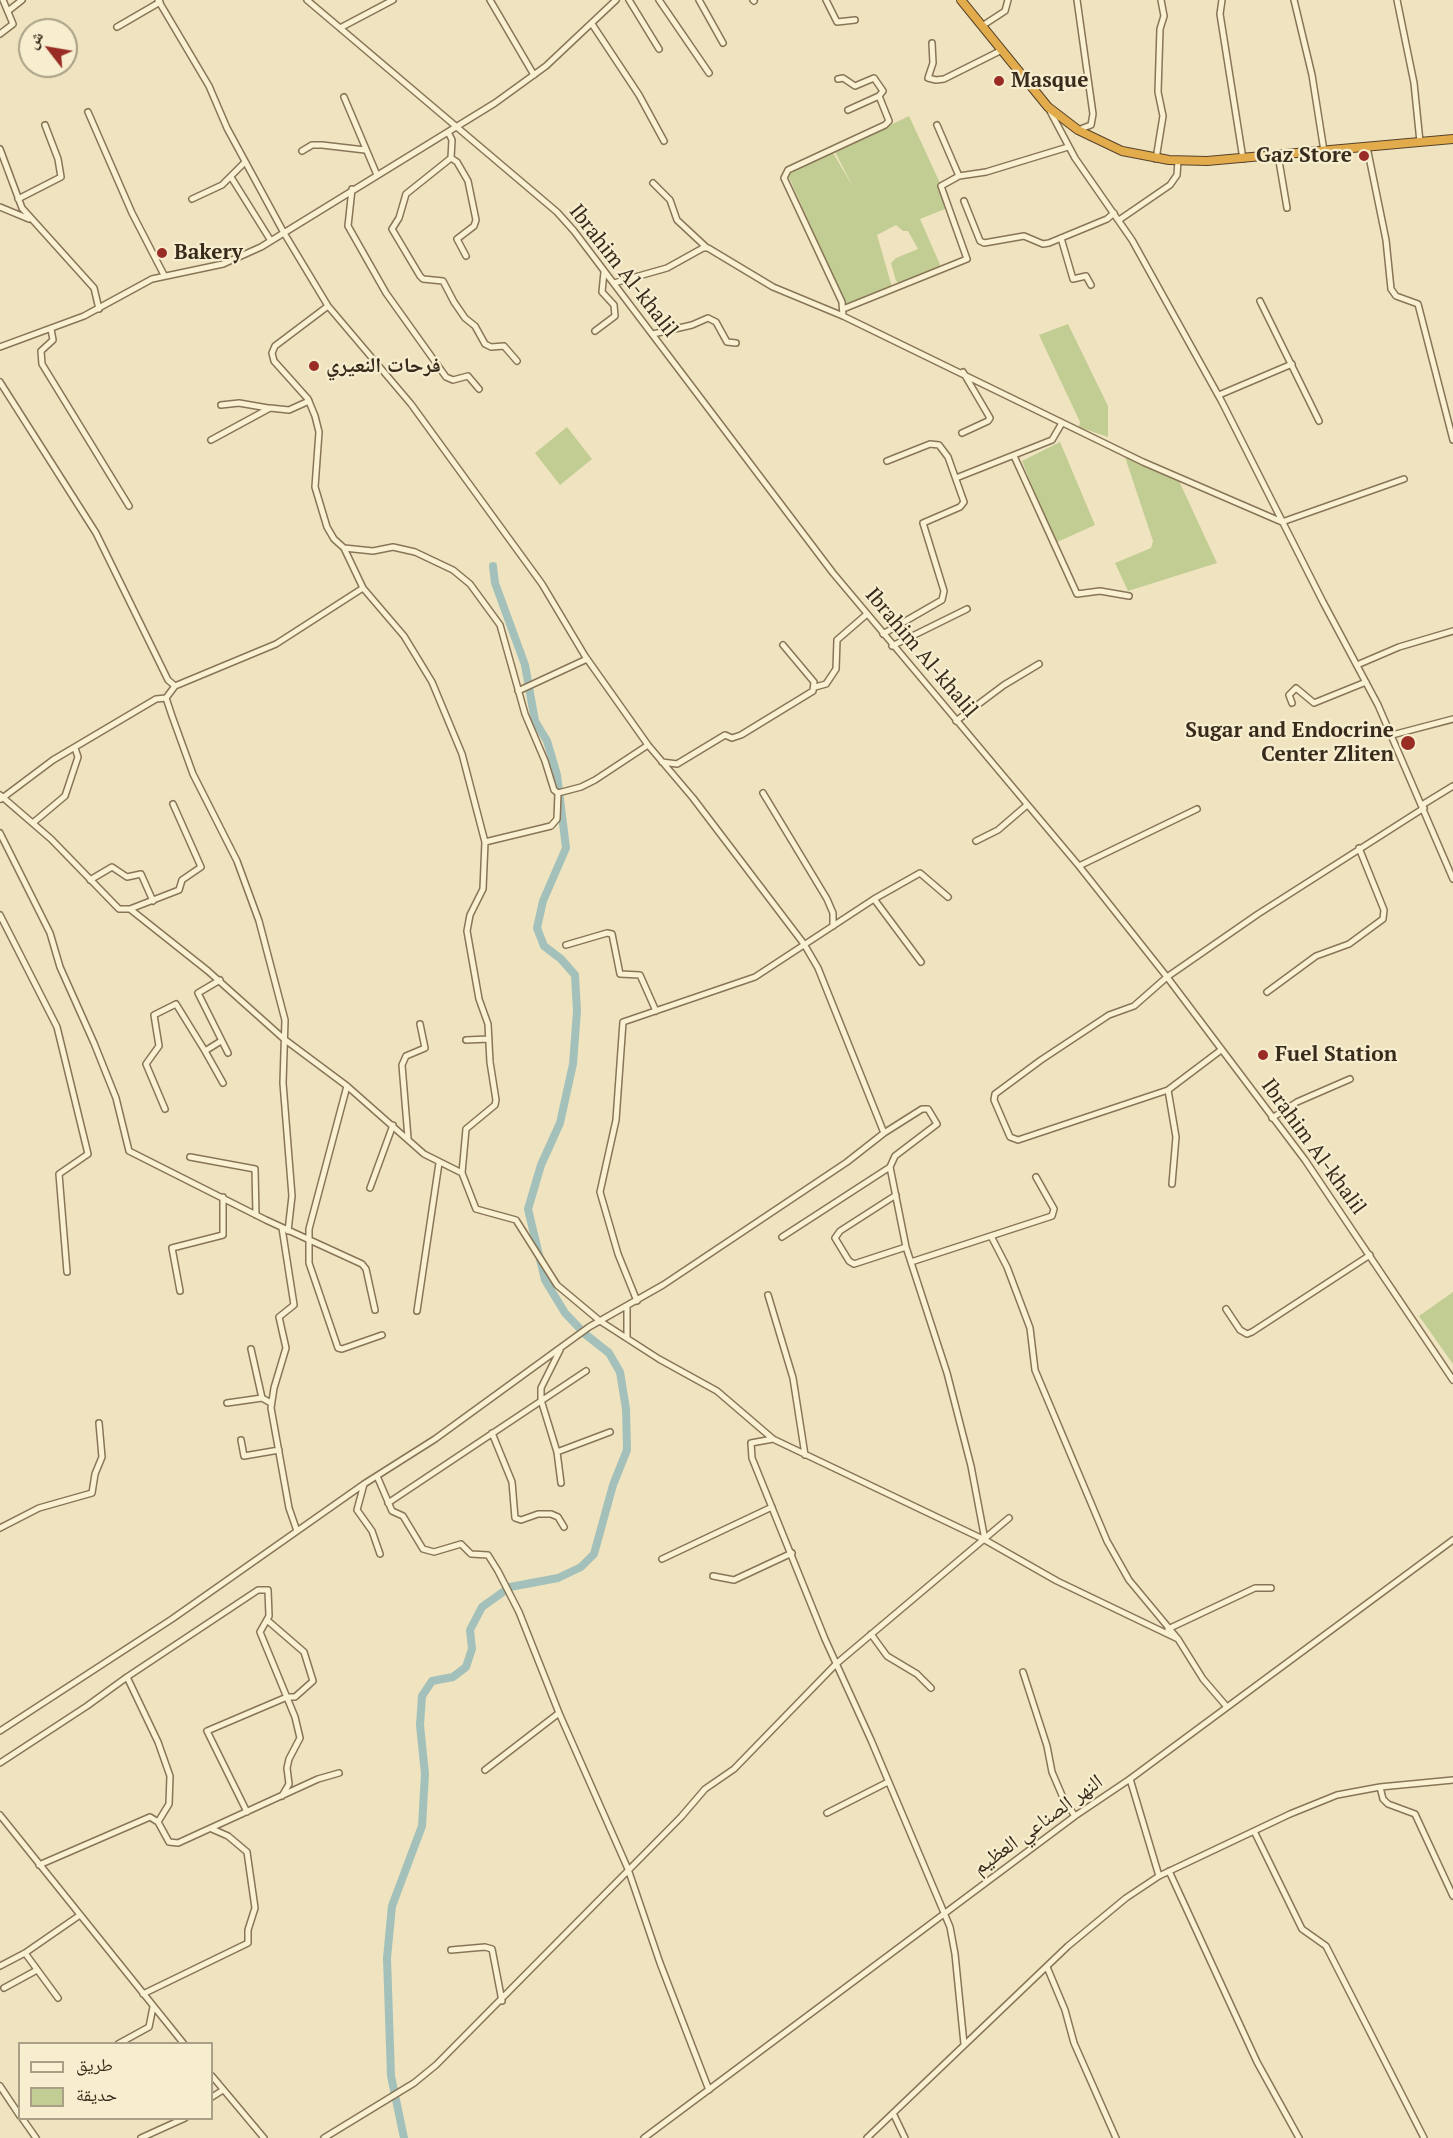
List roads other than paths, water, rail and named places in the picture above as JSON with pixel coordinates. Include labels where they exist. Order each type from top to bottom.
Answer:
[{"type":"highway","points":[[961,0],[1000,51],[1048,107],[1078,130],[1122,151],[1156,159],[1178,161],[1243,159],[1453,139]]},
{"type":"street","points":[[0,34],[13,24],[3,0]]},
{"type":"street","points":[[8,11],[22,0]]},
{"type":"street","name":"Ibrahim Al-khalil","points":[[307,0],[557,212],[653,334],[792,521],[867,615],[1079,866],[1167,977],[1370,1255],[1453,1380]]},
{"type":"street","points":[[340,28],[393,0]]},
{"type":"street","points":[[490,0],[534,75]]},
{"type":"street","points":[[0,347],[99,309],[152,279],[223,264],[271,241],[352,189],[457,127],[534,75],[616,0]]},
{"type":"street","points":[[628,0],[658,49]]},
{"type":"street","points":[[659,0],[709,73]]},
{"type":"street","points":[[699,0],[723,43]]},
{"type":"street","points":[[826,0],[837,22],[855,20]]},
{"type":"street","points":[[982,26],[1005,11],[1008,0]]},
{"type":"street","points":[[1077,0],[1093,114],[1091,125],[1078,130]]},
{"type":"street","points":[[1156,159],[1163,116],[1158,92],[1160,29],[1164,16],[1161,0]]},
{"type":"street","points":[[1222,0],[1220,14],[1243,159]]},
{"type":"street","points":[[1294,0],[1312,75],[1324,151]]},
{"type":"street","points":[[1397,0],[1414,83],[1420,142]]},
{"type":"street","points":[[117,27],[159,1],[208,86],[245,162],[284,233],[328,306],[411,404],[542,584],[587,660],[648,745],[804,944],[818,968],[884,1133]]},
{"type":"street","points":[[592,24],[639,95],[664,141]]},
{"type":"street","points":[[932,43],[933,63],[928,78],[936,80],[944,79],[1000,51]]},
{"type":"street","points":[[838,79],[843,78],[855,86],[874,78],[883,91],[879,96],[848,110]]},
{"type":"street","points":[[843,312],[784,176],[788,170],[821,153],[888,123],[879,96]]},
{"type":"street","points":[[344,97],[376,175]]},
{"type":"street","points":[[1048,107],[1068,147],[1119,220],[1219,395],[1392,735],[1453,879]]},
{"type":"street","points":[[88,112],[132,213],[164,275]]},
{"type":"street","points":[[18,199],[61,177],[58,159],[45,125]]},
{"type":"street","points":[[937,125],[959,176]]},
{"type":"street","points":[[448,132],[452,140],[451,158],[406,194],[399,218],[392,229],[420,276],[423,279],[443,281],[454,302],[465,318],[475,326],[485,344],[491,347],[504,346],[517,361]]},
{"type":"street","points":[[302,151],[312,145],[365,150]]},
{"type":"street","points":[[843,312],[967,259],[941,186],[959,176],[986,172],[1068,147]]},
{"type":"street","points":[[1367,147],[1386,240],[1391,289],[1396,296],[1418,304],[1453,440]]},
{"type":"street","points":[[0,149],[18,199],[29,219],[94,288],[99,309]]},
{"type":"street","points":[[1278,155],[1287,208]]},
{"type":"street","points":[[451,158],[457,162],[468,181],[476,220],[474,226],[457,240],[466,256]]},
{"type":"street","points":[[1119,220],[1170,185],[1178,173],[1178,161]]},
{"type":"street","points":[[192,199],[231,177],[245,162]]},
{"type":"street","points":[[231,177],[271,241]]},
{"type":"street","points":[[653,183],[670,200],[677,220],[706,247],[773,287],[843,312],[1062,423],[1190,483],[1282,522],[1404,479]]},
{"type":"street","points":[[352,189],[348,226],[386,293],[446,377],[453,380],[468,376],[478,389]]},
{"type":"street","points":[[964,201],[980,241],[984,243],[1020,236],[1043,244],[1107,219],[1114,213]]},
{"type":"street","points":[[0,207],[29,219]]},
{"type":"street","points":[[1061,238],[1072,278],[1086,276],[1091,285]]},
{"type":"street","points":[[614,283],[667,268],[706,247]]},
{"type":"street","points":[[595,331],[615,316],[614,305],[602,292],[604,270]]},
{"type":"street","points":[[1260,301],[1319,422]]},
{"type":"street","points":[[328,306],[275,346],[272,353],[274,362],[309,401],[319,432],[315,471],[318,505],[334,539],[344,548],[363,588],[404,636],[432,682],[462,754],[485,842],[483,889],[470,915],[467,931],[479,999],[486,1013],[496,1104],[466,1129],[462,1173],[476,1209],[516,1220],[557,1285],[600,1321],[659,1359],[717,1391],[773,1439],[985,1540],[1057,1581],[1178,1639]]},
{"type":"street","points":[[653,334],[692,325],[708,318],[716,322],[727,342],[736,343]]},
{"type":"street","points":[[51,328],[53,340],[41,351],[42,364],[129,506]]},
{"type":"street","points":[[1219,395],[1292,364]]},
{"type":"street","points":[[962,433],[990,418],[963,372]]},
{"type":"street","points":[[0,382],[96,533],[168,680],[175,686]]},
{"type":"street","points":[[221,405],[239,403],[289,410],[309,401]]},
{"type":"street","points":[[211,440],[270,408]]},
{"type":"street","points":[[956,478],[1053,440],[1062,423]]},
{"type":"street","points":[[883,634],[944,598],[944,591],[923,523],[963,504],[956,478],[944,450],[935,444],[887,461]]},
{"type":"street","points":[[1014,456],[1077,594],[1100,591],[1129,596]]},
{"type":"street","points":[[344,548],[373,551],[399,548],[429,557],[453,570],[470,584],[495,615],[504,636],[518,691],[554,790],[558,793],[557,819],[551,826],[485,842]]},
{"type":"street","points":[[173,804],[201,867],[182,880],[179,890],[130,909],[119,909],[34,822],[1,798],[39,770],[75,748],[156,699],[166,698],[175,686],[276,644],[363,588]]},
{"type":"street","points":[[892,645],[968,609]]},
{"type":"street","points":[[662,762],[678,764],[725,735],[732,738],[741,735],[813,691],[815,687],[826,684],[836,669],[837,640],[867,615]]},
{"type":"street","points":[[1357,665],[1399,646],[1453,631]]},
{"type":"street","points":[[783,645],[814,682],[815,687]]},
{"type":"street","points":[[518,691],[587,660]]},
{"type":"street","points":[[956,721],[1004,685],[1039,664]]},
{"type":"street","points":[[1292,703],[1289,695],[1296,688],[1314,703],[1366,682]]},
{"type":"street","points":[[166,698],[193,774],[237,861],[259,921],[285,1020],[283,1099],[292,1196],[285,1229],[294,1305],[279,1317],[286,1348],[271,1403],[289,1508],[297,1531]]},
{"type":"street","points":[[1392,735],[1453,719]]},
{"type":"street","points":[[558,793],[581,787],[595,780],[648,745]]},
{"type":"street","points":[[34,822],[65,796],[78,757],[75,748]]},
{"type":"street","points":[[1221,1050],[1168,1090],[1018,1140],[1011,1137],[994,1100],[995,1094],[1032,1067],[1109,1015],[1134,1006],[1167,977],[1453,786]]},
{"type":"street","points":[[763,793],[827,898],[833,913],[833,926]]},
{"type":"street","points":[[976,841],[998,830],[1027,805]]},
{"type":"street","points":[[1079,866],[1197,808]]},
{"type":"street","points":[[0,833],[50,933],[60,967],[116,1098],[129,1151],[256,1215],[364,1265],[375,1310]]},
{"type":"street","points":[[1268,992],[1316,956],[1349,944],[1383,919],[1384,910],[1359,848]]},
{"type":"street","points":[[90,880],[112,867],[127,878],[141,874],[153,901]]},
{"type":"street","points":[[636,1301],[618,1254],[600,1192],[616,1120],[623,1022],[755,977],[874,899],[920,873],[948,897]]},
{"type":"street","points":[[874,899],[921,962]]},
{"type":"street","points":[[130,909],[220,980],[284,1039],[347,1086],[424,1154],[462,1173]]},
{"type":"street","points":[[0,915],[57,1028],[88,1154],[59,1174],[67,1272]]},
{"type":"street","points":[[566,945],[607,933],[612,934],[620,974],[640,975],[656,1011]]},
{"type":"street","points":[[220,980],[198,993],[228,1053]]},
{"type":"street","points":[[165,1109],[146,1064],[159,1047],[154,1015],[176,1004],[223,1083]]},
{"type":"street","points":[[408,1138],[402,1065],[406,1056],[425,1048],[420,1024]]},
{"type":"street","points":[[466,1040],[489,1039]]},
{"type":"street","points":[[205,1051],[221,1041]]},
{"type":"street","points":[[1272,1118],[1297,1102],[1350,1079]]},
{"type":"street","points":[[347,1086],[322,1175],[308,1239],[309,1263],[338,1348],[342,1349],[382,1335]]},
{"type":"street","points":[[1168,1090],[1176,1137],[1172,1184]]},
{"type":"street","points":[[0,1731],[172,1619],[364,1484],[435,1439],[600,1321],[627,1307],[778,1208],[921,1109],[928,1109],[937,1124],[895,1156],[890,1167],[782,1237]]},
{"type":"street","points":[[370,1188],[393,1125]]},
{"type":"street","points":[[190,1157],[255,1169],[256,1215]]},
{"type":"street","points":[[417,1311],[439,1163]]},
{"type":"street","points":[[890,1167],[906,1247],[947,1373],[971,1466],[985,1540]]},
{"type":"street","points":[[911,1262],[1052,1216],[1054,1209],[1036,1177]]},
{"type":"street","points":[[896,1195],[840,1231],[835,1238],[849,1261],[854,1264],[906,1247]]},
{"type":"street","points":[[180,1291],[172,1248],[223,1235],[223,1197]]},
{"type":"street","points":[[991,1236],[1007,1267],[1030,1328],[1035,1370],[1107,1541],[1129,1580],[1178,1639],[1209,1686],[1227,1707]]},
{"type":"street","points":[[1226,1309],[1240,1330],[1247,1334],[1370,1255]]},
{"type":"street","points":[[768,1295],[793,1378],[805,1455]]},
{"type":"street","points":[[627,1307],[627,1338]]},
{"type":"street","points":[[561,1483],[556,1452],[541,1400],[543,1379],[563,1346]]},
{"type":"street","points":[[251,1349],[262,1398]]},
{"type":"street","points":[[388,1503],[586,1371]]},
{"type":"street","points":[[227,1404],[262,1398],[271,1403]]},
{"type":"street","points":[[0,1528],[39,1508],[92,1493],[95,1474],[102,1457],[99,1423]]},
{"type":"street","points":[[556,1452],[610,1432]]},
{"type":"street","points":[[492,1433],[512,1482],[515,1518],[521,1520],[538,1514],[551,1514],[558,1517],[564,1527]]},
{"type":"street","points":[[773,1439],[753,1442],[749,1447],[836,1664],[945,1914],[954,1946],[964,2044]]},
{"type":"street","points":[[241,1440],[245,1456],[279,1450]]},
{"type":"street","points":[[377,1476],[394,1513],[403,1516],[416,1541],[428,1551],[461,1544],[471,1554],[489,1556],[519,1612],[559,1713],[628,1869],[660,1963],[709,2090]]},
{"type":"street","points":[[364,1484],[357,1510],[372,1531],[380,1554]]},
{"type":"street","points":[[662,1559],[772,1507]]},
{"type":"street","points":[[324,2138],[423,2076],[502,2001],[681,1817],[705,1789],[734,1769],[836,1664],[985,1540],[1008,1518]]},
{"type":"street","name":"النهر الصناعي العظيم","points":[[644,2138],[1075,1816],[1130,1779],[1453,1540]]},
{"type":"street","points":[[713,1576],[734,1580],[792,1553]]},
{"type":"street","points":[[0,1763],[264,1588],[269,1593],[267,1620],[260,1632],[297,1724],[300,1742],[289,1759],[286,1768],[289,1784],[282,1796]]},
{"type":"street","points":[[1168,1629],[1255,1588],[1271,1588]]},
{"type":"street","points":[[247,1812],[207,1731],[287,1697],[295,1697],[313,1681],[304,1652],[267,1620]]},
{"type":"street","points":[[870,1634],[887,1656],[917,1674],[931,1688]]},
{"type":"street","points":[[1023,1672],[1047,1746],[1052,1772],[1064,1800],[1075,1816]]},
{"type":"street","points":[[127,1677],[158,1742],[170,1776],[169,1804],[158,1822]]},
{"type":"street","points":[[485,1770],[559,1713]]},
{"type":"street","points":[[39,1865],[147,1817],[153,1817],[158,1822],[164,1836],[172,1844],[318,1779],[339,1773]]},
{"type":"street","points":[[1130,1779],[1159,1876]]},
{"type":"street","points":[[867,2138],[1093,1924],[1159,1876],[1321,1801],[1380,1786],[1453,1780]]},
{"type":"street","points":[[827,1813],[888,1782]]},
{"type":"street","points":[[1380,1786],[1381,1795],[1388,1804],[1415,1815],[1453,1896]]},
{"type":"street","points":[[0,1815],[183,2042]]},
{"type":"street","points":[[143,1994],[248,1943],[248,1930],[255,1908],[247,1852],[228,1836],[211,1828]]},
{"type":"street","points":[[1254,1831],[1302,1929],[1326,1946],[1424,2138]]},
{"type":"street","points":[[1169,1871],[1257,2062],[1299,2138]]},
{"type":"street","points":[[0,1966],[25,1953],[80,1915]]},
{"type":"street","points":[[451,1950],[484,1947],[492,1949],[502,2001]]},
{"type":"street","points":[[25,1953],[58,1998]]},
{"type":"street","points":[[1047,1967],[1065,2010],[1074,2043],[1116,2138]]},
{"type":"street","points":[[4,1988],[37,1970]]},
{"type":"street","points":[[120,2042],[149,2027],[153,2007]]},
{"type":"street","points":[[213,2077],[264,2138]]},
{"type":"street","points":[[0,2086],[18,2113]]},
{"type":"street","points":[[213,2096],[224,2090]]},
{"type":"street","points":[[893,2113],[905,2138]]},
{"type":"street","points":[[23,2120],[36,2138]]},
{"type":"street","points":[[141,2138],[181,2120]]},
{"type":"waterway","points":[[404,2138],[391,2076],[387,1958],[392,1906],[422,1826],[425,1774],[420,1725],[422,1696],[432,1681],[453,1677],[466,1667],[472,1649],[470,1630],[482,1607],[510,1587],[558,1578],[581,1567],[594,1554],[613,1485],[627,1450],[626,1409],[620,1372],[609,1353],[585,1334],[565,1313],[545,1280],[528,1209],[541,1165],[560,1123],[573,1064],[577,1011],[575,975],[561,959],[544,946],[537,928],[543,901],[566,848],[557,775],[547,741],[535,721],[525,665],[495,583],[493,566]]},
{"type":"place","name":"Masque","points":[[999,81]]},
{"type":"place","name":"Gaz Store","points":[[1364,156]]},
{"type":"place","name":"Bakery","points":[[162,253]]},
{"type":"place","name":"فرحات النعيري","points":[[314,366]]},
{"type":"place","name":"Sugar and Endocrine Center Zliten","points":[[1408,743]]},
{"type":"place","name":"Fuel Station","points":[[1263,1055]]}]
